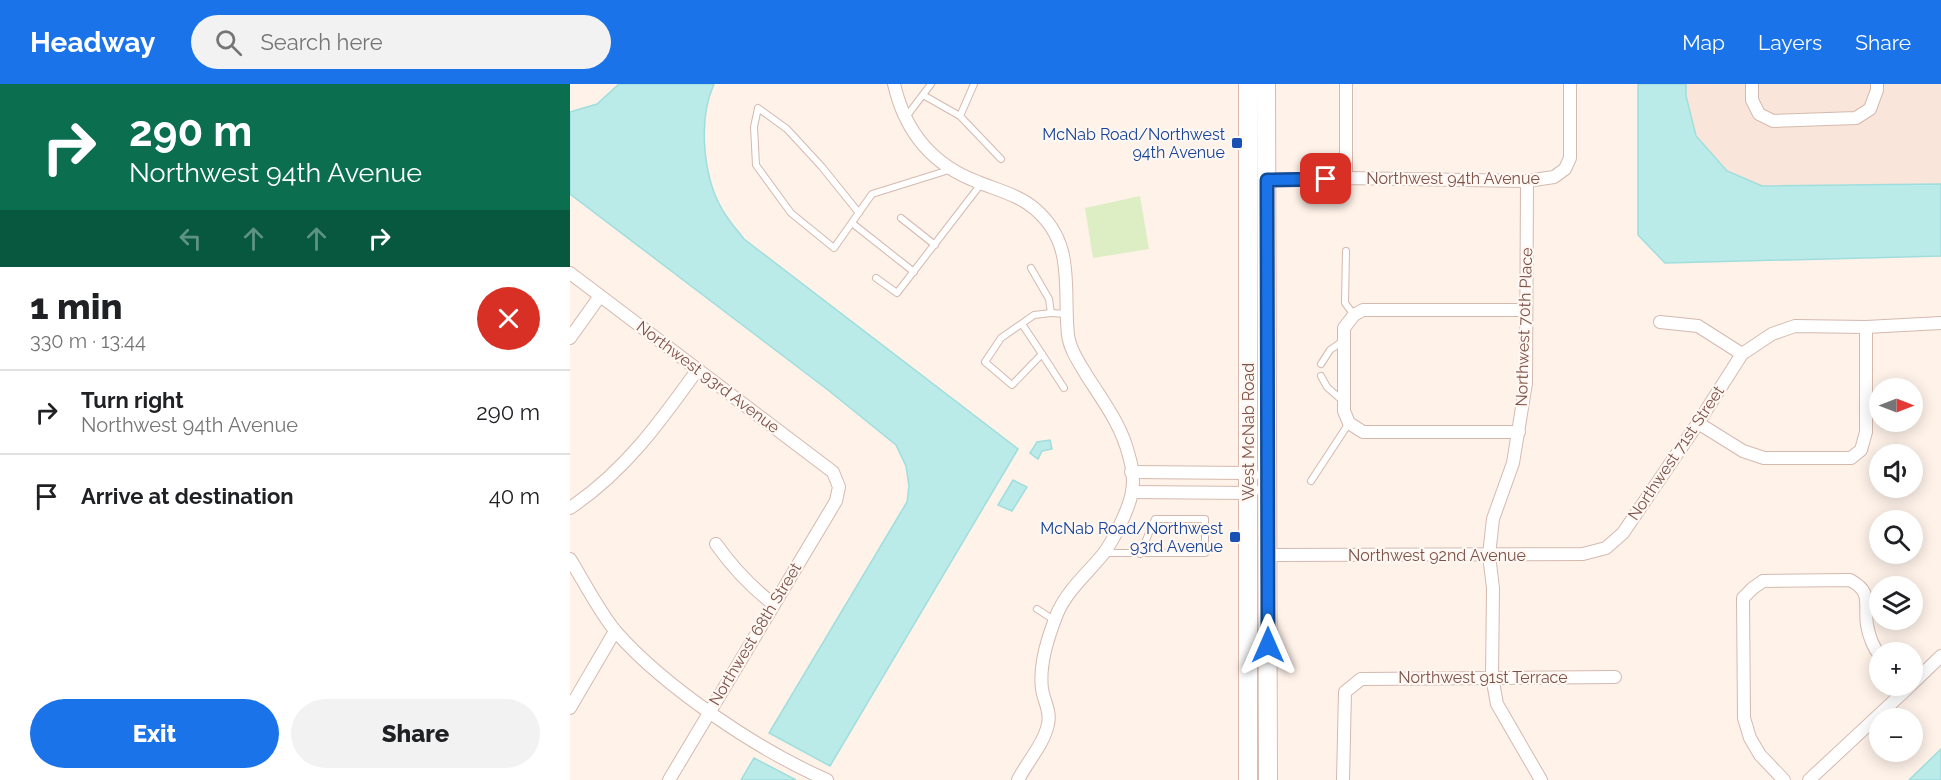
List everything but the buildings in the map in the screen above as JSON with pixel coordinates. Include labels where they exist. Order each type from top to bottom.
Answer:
[{"type":"main road","name":"West McNab Road","points":[[1248,84],[1248,780]]},
{"type":"main road","name":"West McNab Road","points":[[1266,84],[1268,780]]},
{"type":"street","points":[[894,84],[898,101],[911,129],[928,151],[950,170],[1017,197],[1035,208],[1049,223],[1060,243],[1066,267],[1068,338],[1077,359],[1120,429],[1129,455],[1132,492],[1117,532],[1103,554],[1077,582],[1055,621],[1047,645],[1042,673],[1042,691],[1048,706],[1048,724],[1043,738],[1018,780]]},
{"type":"street","points":[[1346,84],[1346,178]]},
{"type":"street","name":"Northwest 94th Avenue","points":[[1267,180],[1346,178],[1527,181],[1554,177],[1565,169],[1570,158],[1570,84]]},
{"type":"street","points":[[1752,84],[1752,100],[1759,114],[1773,121],[1856,118],[1870,109],[1877,84]]},
{"type":"street","name":"Northwest 70th Place","points":[[1527,181],[1526,383],[1513,464],[1493,519],[1489,555],[1493,588],[1492,677],[1497,704],[1537,779]]},
{"type":"street","name":"Northwest 93rd Avenue","points":[[570,273],[833,472],[839,487]]},
{"type":"street","points":[[570,338],[600,296]]},
{"type":"street","points":[[1519,432],[1363,432],[1349,423],[1344,411],[1344,328],[1354,315],[1363,310],[1526,310]]},
{"type":"street","points":[[1660,322],[1698,326],[1742,354],[1772,334],[1795,326],[1866,327],[1941,323]]},
{"type":"street","points":[[1698,423],[1743,451],[1764,458],[1851,458],[1861,450],[1866,432],[1866,327]]},
{"type":"street","name":"Northwest 71st Street","points":[[1606,548],[1623,534],[1742,354]]},
{"type":"street","points":[[570,508],[624,465],[657,426],[698,369]]},
{"type":"street","points":[[1131,472],[1248,473],[1267,482]]},
{"type":"street","points":[[1132,492],[1248,493],[1267,482]]},
{"type":"street","name":"Northwest 68th Street","points":[[669,780],[836,501],[839,487]]},
{"type":"street","points":[[716,544],[734,569],[773,604]]},
{"type":"street","name":"Northwest 92nd Avenue","points":[[1268,555],[1583,554],[1606,548]]},
{"type":"street","points":[[570,559],[615,631],[651,667],[709,712],[767,749],[827,780]]},
{"type":"street","points":[[1784,780],[1760,755],[1750,738],[1744,718],[1743,598],[1763,581],[1850,580],[1860,585],[1866,595],[1867,626],[1871,642]]},
{"type":"street","points":[[570,708],[615,631]]},
{"type":"street","points":[[1923,672],[1941,656]]},
{"type":"street","name":"Northwest 91st Terrace","points":[[1343,780],[1345,692],[1361,679],[1616,677]]},
{"type":"street","points":[[1809,780],[1897,696]]},
{"type":"lane","points":[[906,118],[931,84]]},
{"type":"lane","points":[[960,116],[974,84]]},
{"type":"lane","points":[[923,95],[960,116],[1001,159]]},
{"type":"lane","points":[[859,213],[822,167],[787,129],[758,108],[754,127],[756,165],[791,213],[834,248],[873,194],[950,170]]},
{"type":"lane","points":[[876,278],[897,293],[982,184]]},
{"type":"lane","points":[[900,218],[935,245]]},
{"type":"lane","points":[[852,223],[914,272]]},
{"type":"lane","points":[[1346,251],[1345,303],[1354,315]]},
{"type":"lane","points":[[1031,268],[1048,299],[1051,313]]},
{"type":"lane","points":[[1042,354],[1012,385],[985,362],[1001,338],[1034,315],[1067,314]]},
{"type":"lane","points":[[1022,324],[1064,388]]},
{"type":"lane","points":[[1321,364],[1330,350],[1344,341]]},
{"type":"lane","points":[[1321,376],[1327,387],[1344,402]]},
{"type":"lane","points":[[1311,481],[1349,423]]},
{"type":"lane","points":[[1103,554],[1140,554],[1205,553],[1205,519],[1155,519],[1140,554]]},
{"type":"lane","points":[[1036,609],[1055,621]]},
{"type":"shaded area","points":[[1686,84],[1941,84],[1941,184],[1762,186],[1727,171],[1696,136],[1686,95]]},
{"type":"green space","points":[[1140,196],[1149,249],[1093,258],[1085,208]]},
{"type":"water","points":[[619,84],[714,84],[705,116],[705,152],[708,170],[719,203],[744,239],[1018,449],[830,766],[769,733],[907,502],[909,486],[906,466],[896,445],[828,390],[570,194],[570,112],[597,104]]},
{"type":"water","points":[[1638,84],[1686,84],[1686,96],[1696,136],[1727,171],[1762,186],[1941,184],[1941,256],[1665,263],[1638,235]]},
{"type":"water","points":[[1050,440],[1052,449],[1042,451],[1038,459],[1030,453],[1037,442]]},
{"type":"water","points":[[1013,480],[1027,487],[1012,511],[998,505]]},
{"type":"water","points":[[1941,749],[1941,780],[1909,780]]},
{"type":"water","points":[[754,758],[796,780],[741,780]]},
{"type":"place","name":"McNab Road/Northwest 94th Avenue","points":[[1237,143]]},
{"type":"place","name":"McNab Road/Northwest 93rd Avenue","points":[[1235,537]]},
{"type":"route","points":[[1268,645],[1267,180],[1326,179]]}]
